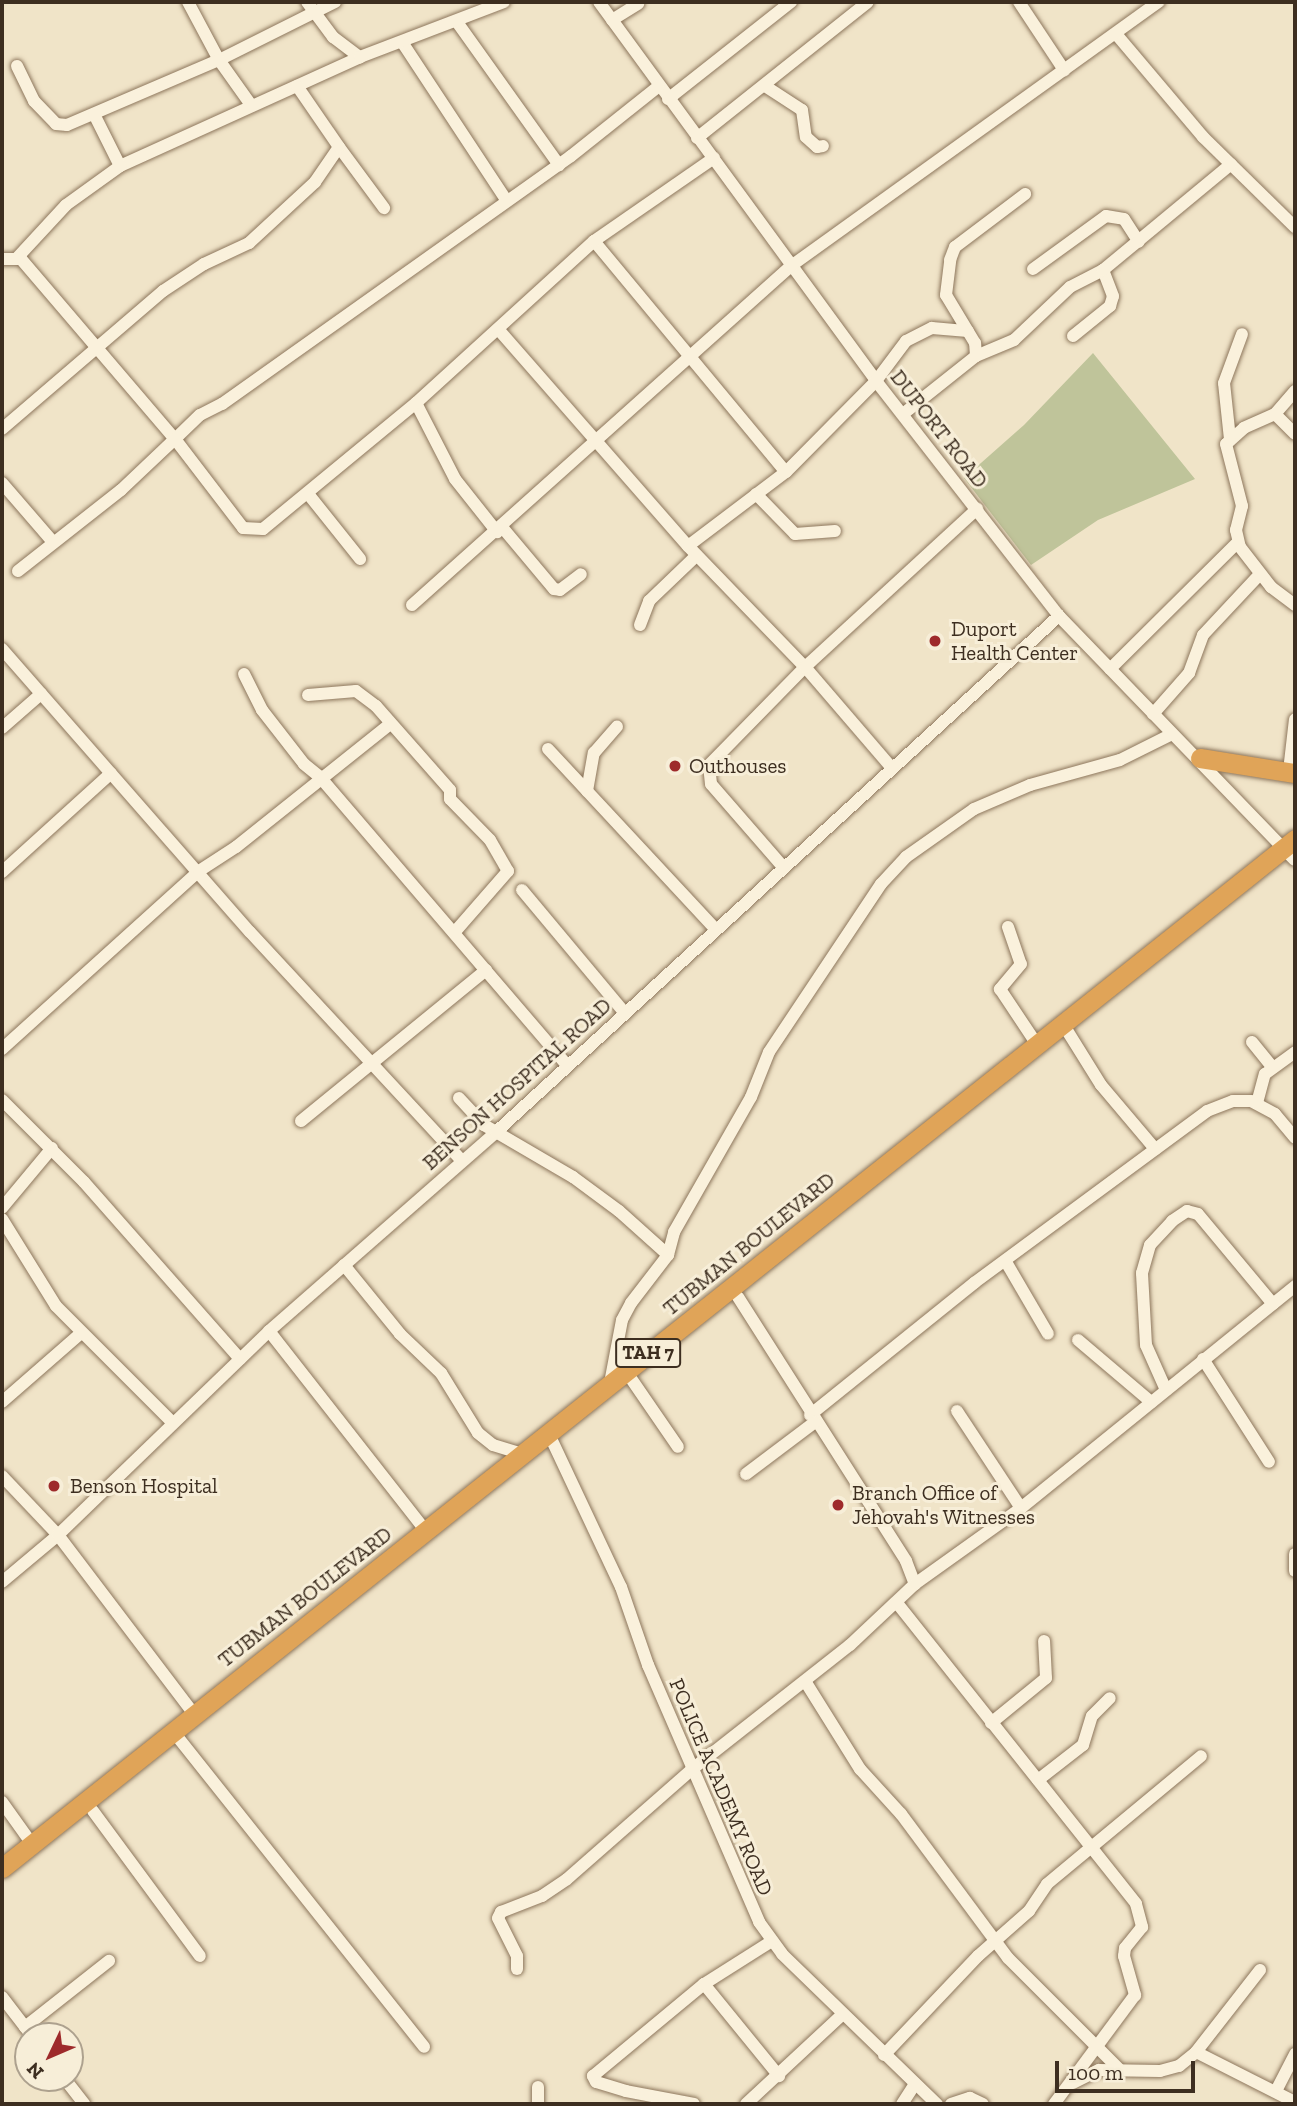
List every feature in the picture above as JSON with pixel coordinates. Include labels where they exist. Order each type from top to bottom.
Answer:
[{"type":"highway","points":[[1200,758],[1292,772]]},
{"type":"highway","name":"TUBMAN BOULEVARD","points":[[2,1868],[522,1454],[632,1380],[738,1297],[1292,852]]},
{"type":"highway","name":"TUBMAN BOULEVARD","points":[[2,1882],[93,1811],[551,1437],[610,1383],[1036,1043],[1292,852]]},
{"type":"street","points":[[188,2],[219,60],[251,105]]},
{"type":"street","points":[[17,66],[34,101],[56,124],[94,114],[219,60],[310,6],[335,2]]},
{"type":"street","points":[[504,2],[360,57],[120,166],[66,205],[17,258],[21,259],[175,439],[243,528],[263,529],[309,495],[416,403],[594,241],[714,158]]},
{"type":"street","name":"DUPORT ROAD","points":[[599,2],[876,382],[1059,616],[1172,734],[1200,758],[1292,852]]},
{"type":"street","points":[[668,99],[792,2]]},
{"type":"street","points":[[697,138],[868,2]]},
{"type":"street","points":[[1018,2],[1064,70]]},
{"type":"street","points":[[412,605],[791,266],[1159,2]]},
{"type":"street","points":[[612,20],[638,4]]},
{"type":"street","points":[[310,6],[334,37],[360,57]]},
{"type":"street","points":[[457,22],[559,165]]},
{"type":"street","points":[[1116,34],[1176,107],[1295,227]]},
{"type":"street","points":[[402,42],[506,200]]},
{"type":"street","points":[[297,86],[384,208]]},
{"type":"street","points":[[18,571],[52,541],[121,490],[200,415],[222,404],[506,200],[559,165],[659,86]]},
{"type":"street","points":[[765,86],[806,108],[806,137],[817,147],[823,146]]},
{"type":"street","points":[[94,114],[120,166]]},
{"type":"street","points":[[2,429],[163,291],[204,264],[233,253],[276,220],[315,182],[339,147]]},
{"type":"street","points":[[903,414],[976,356],[1014,340],[1070,287],[1102,270],[1139,242],[1231,164]]},
{"type":"street","points":[[976,356],[968,331],[946,295],[952,254],[1026,194]]},
{"type":"street","points":[[1033,269],[1107,216],[1125,219],[1139,242]]},
{"type":"street","points":[[594,241],[688,359],[786,471]]},
{"type":"street","points":[[2,259],[21,259]]},
{"type":"street","points":[[1073,336],[1110,306],[1112,296],[1102,270]]},
{"type":"street","points":[[640,625],[649,601],[693,550],[786,471],[876,382],[915,336],[932,328],[968,331]]},
{"type":"street","points":[[498,329],[693,550],[805,667],[891,766]]},
{"type":"street","points":[[1230,439],[1224,383],[1242,334]]},
{"type":"street","points":[[1110,669],[1238,542],[1242,506],[1226,444],[1230,439],[1275,414],[1295,391]]},
{"type":"street","points":[[416,403],[455,479],[554,589],[560,590],[581,574]]},
{"type":"street","points":[[1275,414],[1295,434]]},
{"type":"street","points":[[2,483],[52,541]]},
{"type":"street","points":[[756,494],[794,534],[835,531]]},
{"type":"street","points":[[309,495],[360,559]]},
{"type":"street","points":[[784,868],[711,784],[707,772],[717,756],[805,667],[977,509]]},
{"type":"street","points":[[1238,542],[1259,574],[1295,605]]},
{"type":"street","points":[[1153,714],[1189,673],[1203,635],[1259,574]]},
{"type":"street","name":"BENSON HOSPITAL ROAD","points":[[2,1582],[58,1535],[269,1331],[496,1132],[891,766],[1059,616]]},
{"type":"street","points":[[2,649],[111,774],[462,1161]]},
{"type":"street","points":[[244,674],[273,726],[320,777],[566,1065]]},
{"type":"street","points":[[307,695],[356,691],[376,706],[389,725],[450,790],[450,799],[491,840],[508,871],[454,933]]},
{"type":"street","points":[[2,728],[41,694]]},
{"type":"street","points":[[1292,772],[1295,719]]},
{"type":"street","points":[[2,1049],[199,871],[236,847],[320,777],[389,725]]},
{"type":"street","points":[[587,791],[594,753],[617,727]]},
{"type":"street","points":[[610,1383],[622,1320],[668,1255],[674,1232],[751,1097],[769,1052],[846,933],[906,857],[974,809],[1030,785],[1120,760],[1172,734]]},
{"type":"street","points":[[548,749],[715,929]]},
{"type":"street","points":[[2,872],[111,774]]},
{"type":"street","points":[[522,890],[624,1012]]},
{"type":"street","points":[[1008,927],[1021,964],[1000,989],[1036,1043]]},
{"type":"street","points":[[301,1121],[372,1060],[486,970]]},
{"type":"street","points":[[1068,1032],[1101,1085],[1155,1149]]},
{"type":"street","points":[[1252,1042],[1273,1068]]},
{"type":"street","points":[[1258,1103],[1263,1078],[1295,1052]]},
{"type":"street","points":[[459,1098],[476,1118],[592,1191],[668,1255]]},
{"type":"street","points":[[2,1100],[52,1148],[240,1359]]},
{"type":"street","points":[[746,1474],[1006,1262],[1155,1149],[1223,1103],[1258,1103],[1275,1114],[1295,1138]]},
{"type":"street","points":[[2,1209],[52,1148]]},
{"type":"street","points":[[1166,1390],[1146,1345],[1142,1273],[1150,1245],[1172,1221],[1187,1211],[1198,1214],[1273,1304]]},
{"type":"street","points":[[2,1219],[39,1283],[80,1334],[173,1423]]},
{"type":"street","points":[[1006,1262],[1048,1334]]},
{"type":"street","points":[[344,1265],[400,1334],[441,1373],[478,1433],[493,1444],[522,1454]]},
{"type":"street","points":[[517,1969],[517,1956],[498,1918],[501,1912],[542,1896],[567,1879],[691,1770],[805,1681],[897,1603],[915,1584],[1021,1508],[1295,1286]]},
{"type":"street","points":[[738,1297],[813,1419],[906,1561],[915,1584]]},
{"type":"street","points":[[269,1331],[425,1531]]},
{"type":"street","points":[[2,1402],[80,1334]]},
{"type":"street","points":[[1078,1340],[1151,1402]]},
{"type":"street","points":[[1203,1359],[1269,1462]]},
{"type":"street","points":[[632,1380],[678,1447]]},
{"type":"street","points":[[957,1411],[1021,1508]]},
{"type":"street","name":"POLICE ACADEMY ROAD","points":[[551,1437],[621,1587],[691,1770],[759,1923],[772,1941],[843,2014],[937,2104]]},
{"type":"street","points":[[2,1476],[58,1535],[194,1714]]},
{"type":"street","points":[[1295,1554],[1295,1572]]},
{"type":"street","points":[[897,1603],[1127,1889],[1142,1927],[1125,1948],[1135,1995],[1094,2046],[1054,2104]]},
{"type":"street","points":[[991,1723],[1046,1678],[1044,1641]]},
{"type":"street","points":[[805,1681],[860,1769],[901,1814],[996,1940],[1094,2046],[1119,2069]]},
{"type":"street","points":[[1038,1780],[1083,1745],[1092,1716],[1110,1698]]},
{"type":"street","points":[[180,1740],[424,2047]]},
{"type":"street","points":[[884,2054],[1090,1844],[1201,1756]]},
{"type":"street","points":[[2,1801],[32,1844]]},
{"type":"street","points":[[93,1811],[200,1956]]},
{"type":"street","points":[[694,2104],[616,2088],[596,2082],[593,2076],[704,1984],[772,1941]]},
{"type":"street","points":[[39,2022],[109,1961]]},
{"type":"street","points":[[1062,2093],[1088,2073],[1119,2069],[1160,2071],[1179,2066],[1196,2052],[1260,1970]]},
{"type":"street","points":[[704,1984],[779,2076]]},
{"type":"street","points":[[2,1997],[22,2022]]},
{"type":"street","points":[[746,2104],[843,2014]]},
{"type":"street","points":[[1196,2052],[1295,2102]]},
{"type":"street","points":[[1276,2091],[1295,2054]]},
{"type":"street","points":[[902,2104],[915,2084]]},
{"type":"street","points":[[538,2087],[538,2104]]},
{"type":"street","points":[[951,2104],[970,2098],[984,2104]]},
{"type":"green space","points":[[1093,353],[1195,479],[1098,520],[1031,565],[964,478],[1024,425]]},
{"type":"place","name":"Duport Health Center","points":[[935,641]]},
{"type":"place","name":"Outhouses","points":[[675,766]]},
{"type":"place","name":"Benson Hospital","points":[[54,1486]]},
{"type":"place","name":"Branch Office of Jehovah's Witnesses","points":[[838,1505]]}]
